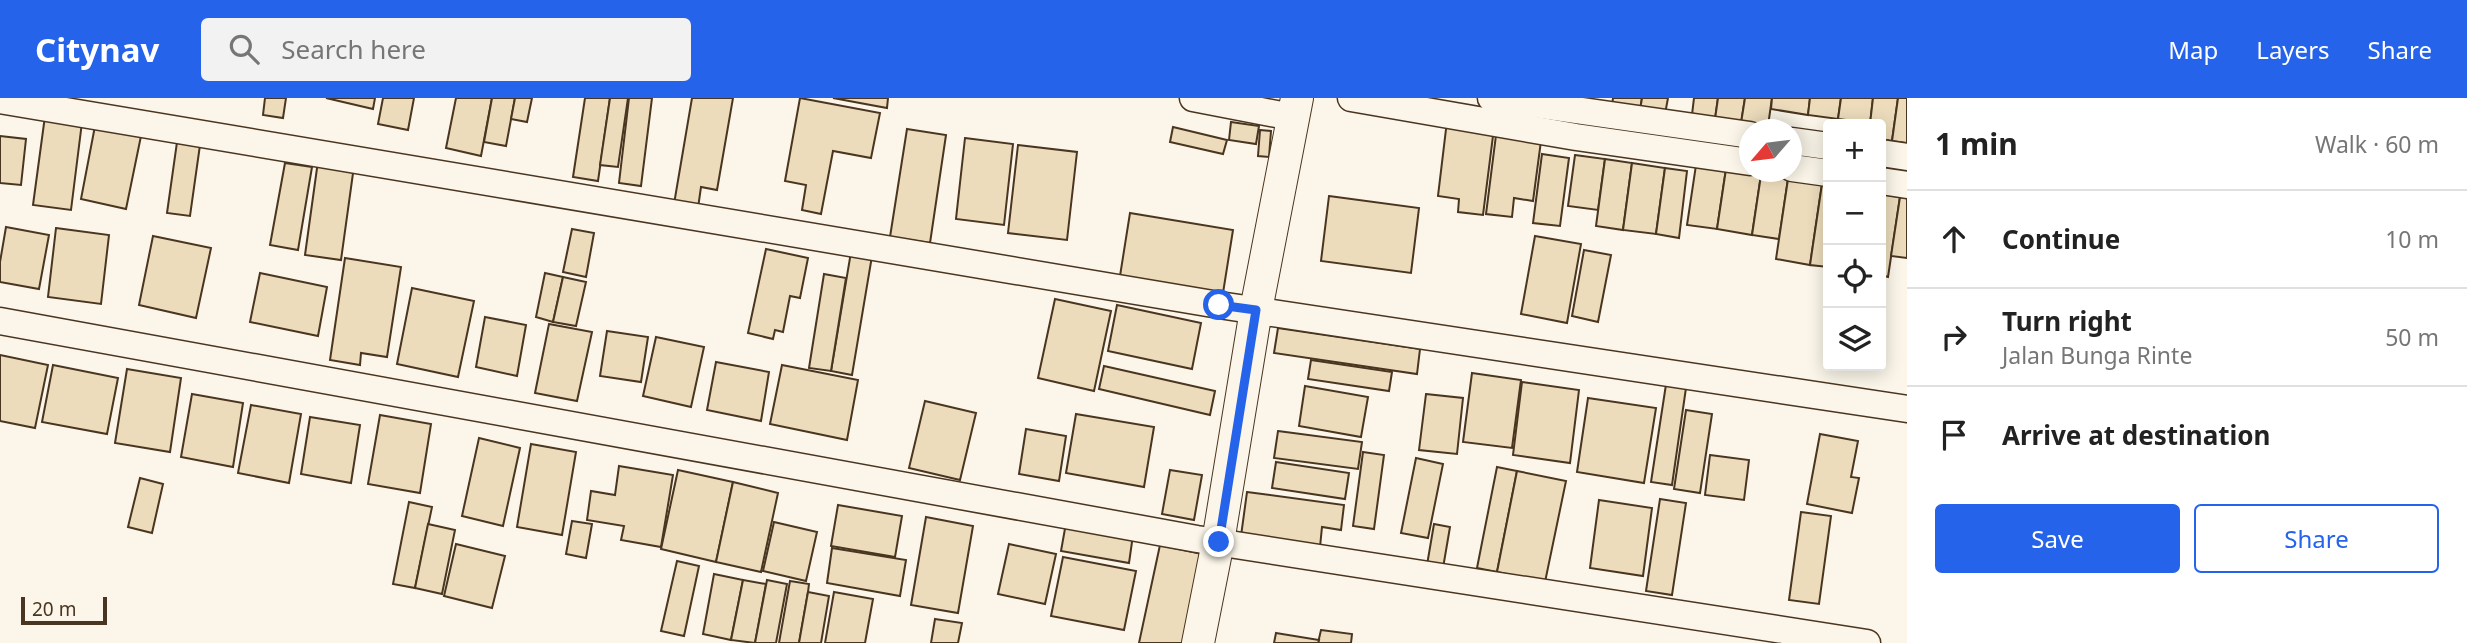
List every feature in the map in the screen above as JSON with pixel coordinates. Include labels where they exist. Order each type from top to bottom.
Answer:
[{"type":"street","points":[[1192,98],[1294,107],[1256,310],[1219,542],[1198,643]]},
{"type":"street","points":[[1351,98],[1576,137],[1739,161]]},
{"type":"street","points":[[1491,98],[1739,134]]},
{"type":"street","points":[[0,100],[1256,310],[1907,409]]},
{"type":"street","points":[[1802,142],[1823,145]]},
{"type":"street","points":[[1886,154],[1907,157]]},
{"type":"street","points":[[1802,169],[1823,172]]},
{"type":"street","points":[[1886,182],[1907,185]]},
{"type":"street","points":[[0,321],[1219,542],[1867,643]]},
{"type":"building","points":[[265,98],[286,98],[283,118],[263,115]]},
{"type":"building","points":[[326,98],[375,98],[373,109]]},
{"type":"building","points":[[383,98],[414,98],[408,130],[378,124]]},
{"type":"building","points":[[456,98],[492,98],[481,156],[446,148]]},
{"type":"building","points":[[492,98],[515,98],[506,146],[484,142]]},
{"type":"building","points":[[515,98],[532,98],[527,122],[511,119]]},
{"type":"building","points":[[585,98],[610,98],[598,181],[573,177]]},
{"type":"building","points":[[610,98],[628,98],[618,167],[600,165]]},
{"type":"building","points":[[629,98],[652,98],[641,186],[619,183]]},
{"type":"building","points":[[692,98],[733,98],[717,190],[701,187],[698,208],[674,204]]},
{"type":"building","points":[[800,98],[880,113],[871,158],[833,151],[821,214],[802,210],[806,185],[785,181]]},
{"type":"building","points":[[833,98],[888,98],[887,108]]},
{"type":"building","points":[[1613,98],[1642,98],[1640,110],[1612,106]]},
{"type":"building","points":[[1642,98],[1668,98],[1665,114],[1640,110]]},
{"type":"building","points":[[1694,98],[1718,98],[1715,119],[1692,115]]},
{"type":"building","points":[[1718,98],[1745,98],[1739,123],[1715,119]]},
{"type":"building","points":[[1745,98],[1772,98],[1769,119],[1742,119]]},
{"type":"building","points":[[1772,98],[1810,98],[1808,115],[1771,109]]},
{"type":"building","points":[[1810,98],[1841,98],[1838,119],[1808,115]]},
{"type":"building","points":[[1841,98],[1873,98],[1871,119],[1838,119]]},
{"type":"building","points":[[1873,98],[1898,98],[1892,141],[1886,140],[1886,119],[1871,119]]},
{"type":"building","points":[[1898,98],[1907,98],[1907,143],[1892,141]]},
{"type":"building","points":[[45,116],[82,122],[71,210],[33,205]]},
{"type":"building","points":[[1447,121],[1494,128],[1483,215],[1458,212],[1459,199],[1438,196]]},
{"type":"building","points":[[1231,122],[1259,126],[1256,144],[1229,140]]},
{"type":"building","points":[[95,126],[141,136],[126,209],[81,199]]},
{"type":"building","points":[[1173,127],[1227,140],[1223,154],[1170,142]]},
{"type":"building","points":[[907,129],[946,135],[930,243],[890,237]]},
{"type":"building","points":[[1260,130],[1271,131],[1269,157],[1258,156]]},
{"type":"building","points":[[1496,135],[1541,141],[1533,201],[1514,198],[1512,217],[1486,214]]},
{"type":"building","points":[[0,136],[26,139],[21,185],[0,183]]},
{"type":"building","points":[[965,138],[1013,144],[1004,225],[956,219]]},
{"type":"building","points":[[177,142],[200,145],[190,216],[167,213]]},
{"type":"building","points":[[1018,145],[1077,152],[1067,240],[1008,233]]},
{"type":"building","points":[[1542,154],[1569,158],[1560,226],[1533,223]]},
{"type":"building","points":[[1575,155],[1605,159],[1598,210],[1568,206]]},
{"type":"building","points":[[1605,159],[1632,163],[1623,230],[1596,226]]},
{"type":"building","points":[[318,161],[354,166],[341,260],[305,255]]},
{"type":"building","points":[[285,163],[312,167],[298,250],[270,245]]},
{"type":"building","points":[[1632,163],[1665,168],[1656,234],[1623,230]]},
{"type":"building","points":[[1696,165],[1726,169],[1717,229],[1687,225]]},
{"type":"building","points":[[1665,168],[1687,171],[1679,238],[1656,234]]},
{"type":"building","points":[[1726,169],[1739,171],[1739,182],[1760,182],[1752,235],[1717,229]]},
{"type":"building","points":[[1760,182],[1788,182],[1779,239],[1752,235]]},
{"type":"building","points":[[1788,182],[1822,184],[1810,265],[1776,259]]},
{"type":"building","points":[[1822,184],[1823,266],[1810,265]]},
{"type":"building","points":[[1886,195],[1900,197],[1886,276]]},
{"type":"building","points":[[1329,196],[1419,208],[1411,273],[1321,261]]},
{"type":"building","points":[[1900,197],[1907,198],[1907,258],[1891,256]]},
{"type":"building","points":[[1130,213],[1233,230],[1223,293],[1120,276]]},
{"type":"building","points":[[6,227],[49,235],[39,289],[0,282],[0,262]]},
{"type":"building","points":[[56,228],[109,235],[101,304],[48,297]]},
{"type":"building","points":[[572,229],[594,233],[586,277],[563,272]]},
{"type":"building","points":[[153,236],[211,248],[196,318],[139,305]]},
{"type":"building","points":[[1535,236],[1581,244],[1567,323],[1521,314]]},
{"type":"building","points":[[766,249],[808,258],[800,298],[790,296],[783,332],[775,330],[773,339],[748,333]]},
{"type":"building","points":[[1584,250],[1611,255],[1598,322],[1572,316]]},
{"type":"building","points":[[851,252],[872,256],[852,375],[831,371]]},
{"type":"building","points":[[345,258],[401,267],[387,357],[361,353],[360,365],[330,360]]},
{"type":"building","points":[[260,273],[327,287],[318,336],[250,322]]},
{"type":"building","points":[[545,273],[563,277],[553,322],[536,317]]},
{"type":"building","points":[[824,274],[846,278],[831,371],[809,368]]},
{"type":"building","points":[[563,277],[586,282],[576,326],[553,322]]},
{"type":"building","points":[[412,288],[474,301],[458,377],[397,364]]},
{"type":"building","points":[[1055,299],[1111,311],[1094,391],[1038,378]]},
{"type":"building","points":[[1117,305],[1201,323],[1192,369],[1108,351]]},
{"type":"building","points":[[485,317],[526,325],[517,376],[476,367]]},
{"type":"building","points":[[549,324],[592,332],[577,401],[535,393]]},
{"type":"building","points":[[1278,328],[1420,349],[1417,374],[1274,353]]},
{"type":"building","points":[[607,331],[648,337],[641,382],[600,376]]},
{"type":"building","points":[[656,337],[704,347],[691,407],[643,396]]},
{"type":"building","points":[[0,355],[48,365],[35,428],[0,421]]},
{"type":"building","points":[[1311,360],[1392,372],[1389,391],[1308,379]]},
{"type":"building","points":[[716,362],[769,372],[761,421],[707,410]]},
{"type":"building","points":[[53,365],[118,378],[107,434],[42,422]]},
{"type":"building","points":[[782,365],[858,380],[847,440],[770,424]]},
{"type":"building","points":[[1104,366],[1215,391],[1210,415],[1099,389]]},
{"type":"building","points":[[127,369],[181,378],[170,452],[115,443]]},
{"type":"building","points":[[1472,373],[1521,380],[1512,448],[1463,442]]},
{"type":"building","points":[[1667,378],[1687,381],[1672,485],[1651,482]]},
{"type":"building","points":[[1522,382],[1579,390],[1570,463],[1513,455]]},
{"type":"building","points":[[1305,386],[1368,397],[1361,437],[1299,426]]},
{"type":"building","points":[[192,394],[243,403],[233,467],[181,457]]},
{"type":"building","points":[[1426,394],[1463,398],[1457,454],[1419,450]]},
{"type":"building","points":[[1588,398],[1656,408],[1644,483],[1577,472]]},
{"type":"building","points":[[925,401],[976,413],[960,480],[909,468]]},
{"type":"building","points":[[251,405],[301,414],[289,483],[238,473]]},
{"type":"building","points":[[1686,410],[1712,414],[1700,493],[1674,489]]},
{"type":"building","points":[[1076,414],[1154,427],[1144,487],[1066,473]]},
{"type":"building","points":[[380,415],[431,424],[420,493],[368,484]]},
{"type":"building","points":[[310,417],[360,425],[351,483],[301,474]]},
{"type":"building","points":[[1026,429],[1066,436],[1059,481],[1019,474]]},
{"type":"building","points":[[1278,431],[1362,442],[1358,469],[1274,458]]},
{"type":"building","points":[[1820,434],[1858,441],[1851,477],[1859,478],[1852,513],[1807,504]]},
{"type":"building","points":[[479,438],[520,448],[503,526],[462,516]]},
{"type":"building","points":[[531,444],[576,452],[562,535],[517,527]]},
{"type":"building","points":[[1363,452],[1384,455],[1374,529],[1353,526]]},
{"type":"building","points":[[1710,455],[1749,460],[1744,500],[1705,495]]},
{"type":"building","points":[[1416,458],[1443,464],[1428,538],[1401,533]]},
{"type":"building","points":[[1276,462],[1349,473],[1345,499],[1272,488]]},
{"type":"building","points":[[619,466],[673,475],[661,547],[621,540],[624,526],[587,520],[591,491],[615,495]]},
{"type":"building","points":[[1497,467],[1517,471],[1497,572],[1477,568]]},
{"type":"building","points":[[678,470],[733,482],[716,562],[661,549]]},
{"type":"building","points":[[1170,470],[1202,475],[1194,520],[1162,514]]},
{"type":"building","points":[[1517,471],[1566,481],[1545,582],[1497,572]]},
{"type":"building","points":[[140,478],[163,484],[152,533],[128,527]]},
{"type":"building","points":[[733,482],[778,493],[761,572],[716,562]]},
{"type":"building","points":[[1247,492],[1344,505],[1341,530],[1322,527],[1320,547],[1241,536]]},
{"type":"building","points":[[1660,499],[1686,503],[1672,595],[1646,591]]},
{"type":"building","points":[[1599,500],[1652,508],[1643,576],[1590,568]]},
{"type":"building","points":[[409,502],[432,507],[415,588],[393,584]]},
{"type":"building","points":[[838,505],[902,516],[895,557],[831,546]]},
{"type":"building","points":[[1801,512],[1831,516],[1819,604],[1789,600]]},
{"type":"building","points":[[926,517],[973,526],[958,613],[911,605]]},
{"type":"building","points":[[572,521],[592,524],[586,558],[566,554]]},
{"type":"building","points":[[774,522],[817,532],[806,581],[763,571]]},
{"type":"building","points":[[1066,523],[1133,535],[1129,563],[1061,551]]},
{"type":"building","points":[[428,524],[455,530],[442,594],[415,588]]},
{"type":"building","points":[[1434,524],[1450,527],[1443,568],[1427,565]]},
{"type":"building","points":[[456,544],[505,556],[492,608],[444,596]]},
{"type":"building","points":[[1009,544],[1056,554],[1045,604],[998,594]]},
{"type":"building","points":[[1160,545],[1202,554],[1183,643],[1139,643]]},
{"type":"building","points":[[832,548],[906,560],[900,596],[827,583]]},
{"type":"building","points":[[1063,557],[1136,571],[1124,630],[1051,616]]},
{"type":"building","points":[[677,561],[699,566],[684,636],[661,631]]},
{"type":"building","points":[[714,574],[743,580],[731,640],[703,634]]},
{"type":"building","points":[[743,580],[766,584],[755,643],[731,640]]},
{"type":"building","points":[[767,580],[787,584],[776,643],[755,643]]},
{"type":"building","points":[[790,581],[809,584],[799,643],[779,643]]},
{"type":"building","points":[[808,592],[829,596],[821,643],[799,643]]},
{"type":"building","points":[[834,592],[873,599],[865,643],[825,643]]},
{"type":"building","points":[[935,619],[962,623],[958,643],[931,643]]},
{"type":"building","points":[[1321,630],[1352,634],[1351,643],[1318,643]]},
{"type":"building","points":[[1276,633],[1319,640],[1318,643],[1274,643]]},
{"type":"route","points":[[1219,305],[1256,310],[1219,542]]}]
